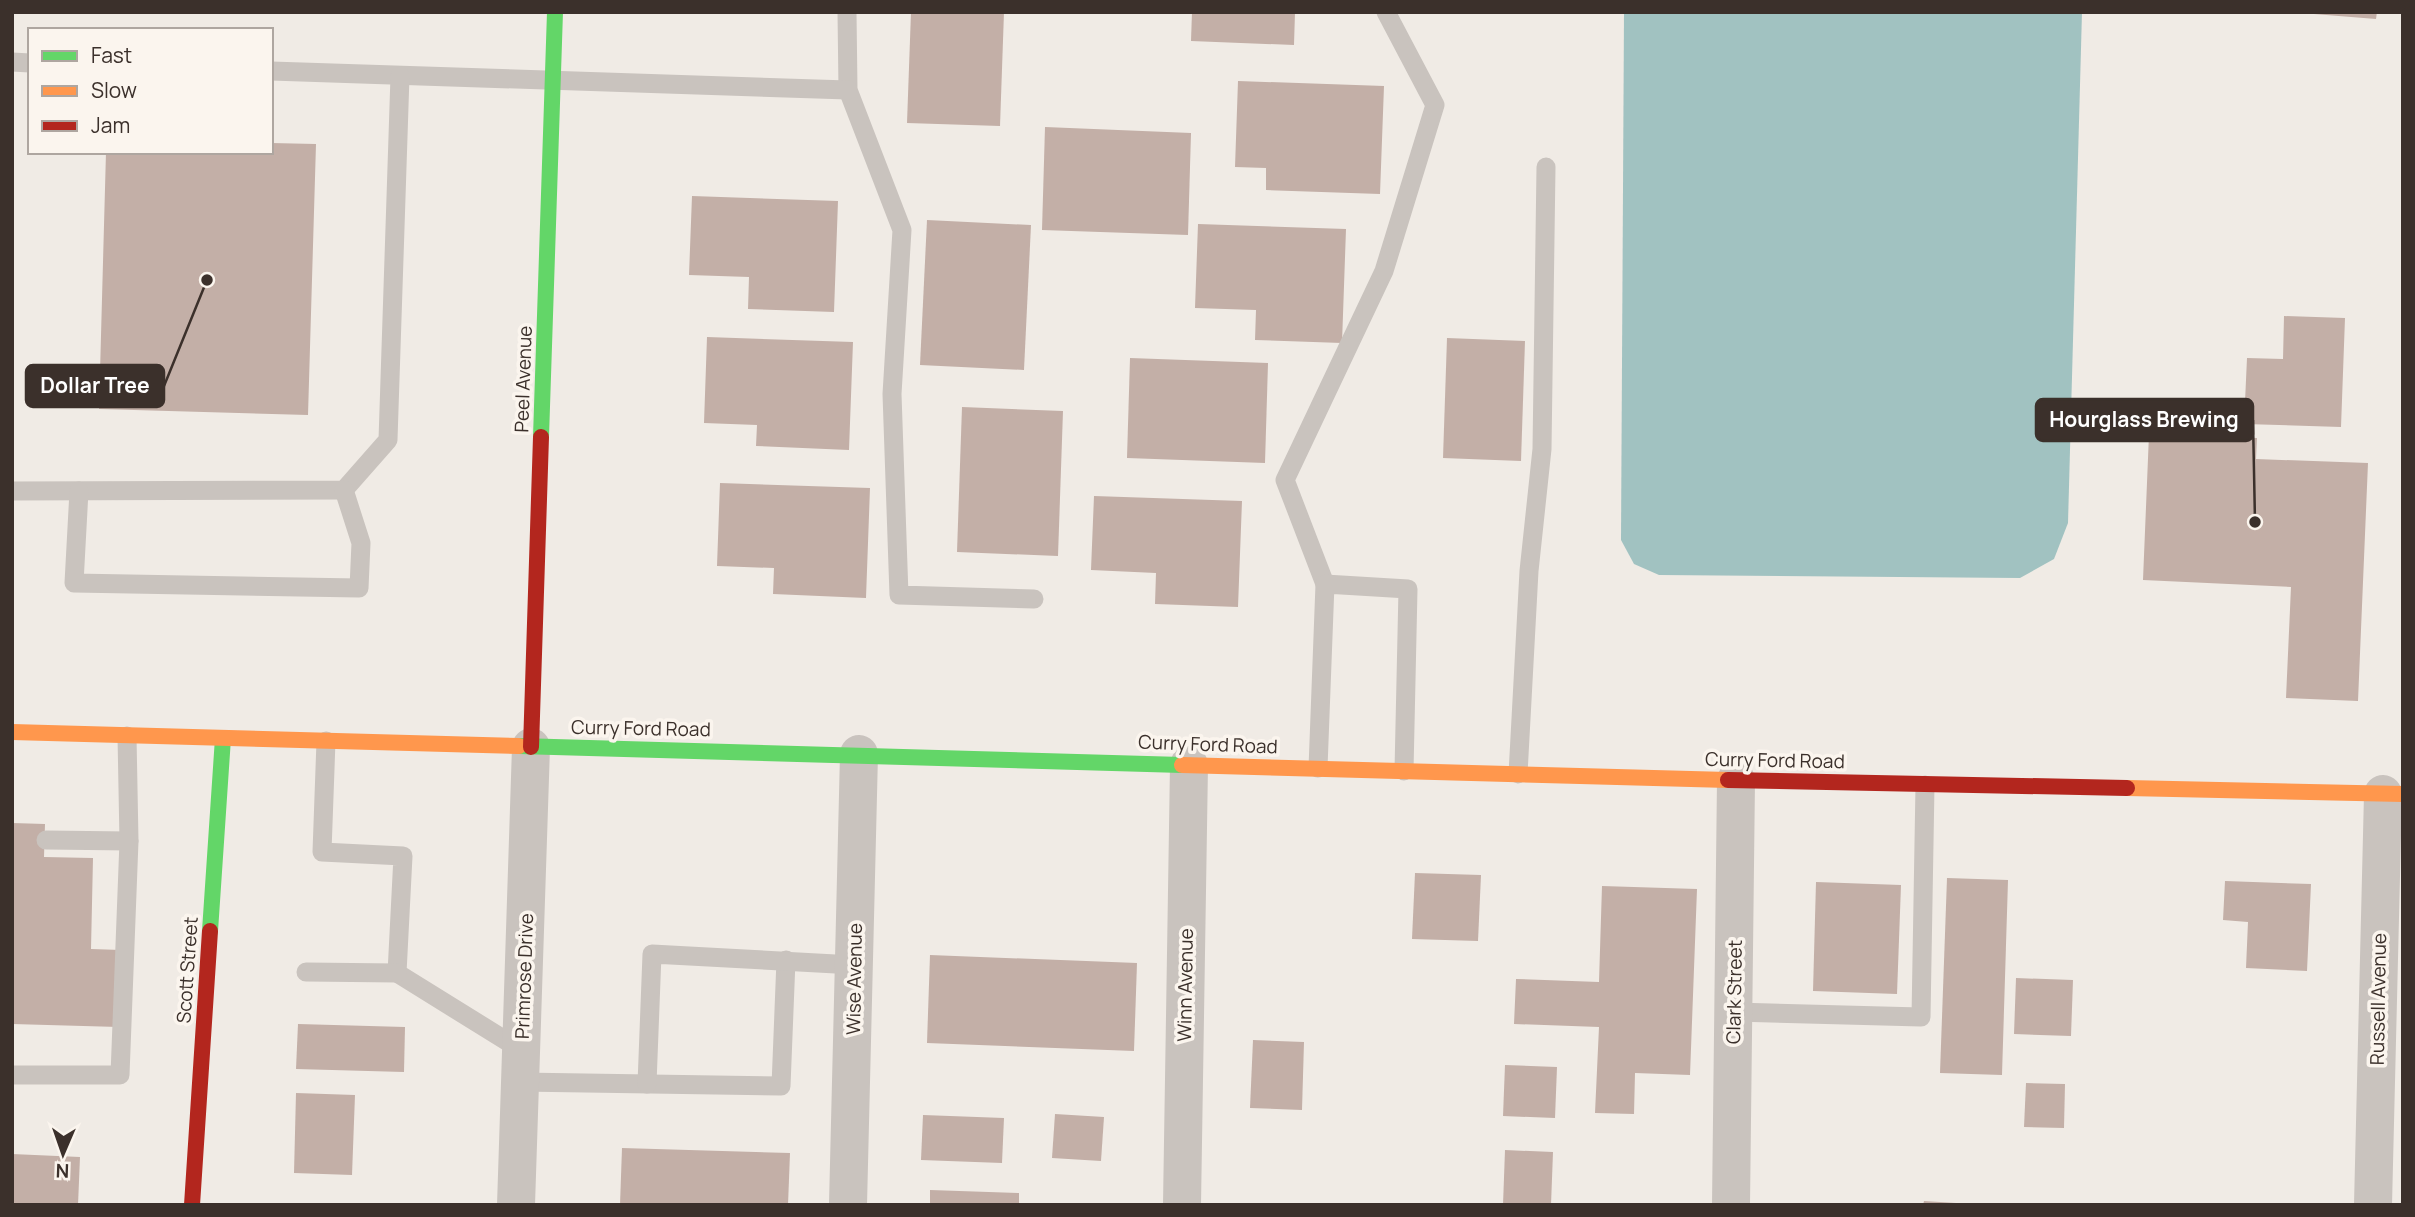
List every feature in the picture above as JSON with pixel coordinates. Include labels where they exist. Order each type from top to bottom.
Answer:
[{"type":"street","name":"Peel Avenue","points":[[531,747],[555,12]]},
{"type":"street","name":"Curry Ford Road","points":[[12,732],[1924,785],[2393,794]]},
{"type":"street","name":"Scott Street","points":[[192,1205],[223,738]]},
{"type":"street","name":"Primrose Drive","points":[[516,1205],[531,747]]},
{"type":"street","name":"Wise Avenue","points":[[848,1205],[859,754]]},
{"type":"street","name":"Winn Avenue","points":[[1182,1205],[1189,765]]},
{"type":"street","name":"Clark Street","points":[[1731,1205],[1736,780]]},
{"type":"street","name":"Russell Avenue","points":[[2373,1205],[2393,794]]},
{"type":"lane","points":[[848,12],[848,90],[902,230],[892,394],[900,594],[1034,599]]},
{"type":"lane","points":[[1318,768],[1325,584],[1284,480],[1384,271],[1434,105],[1386,12]]},
{"type":"lane","points":[[273,71],[848,90]]},
{"type":"lane","points":[[12,491],[344,490],[388,440],[400,76]]},
{"type":"lane","points":[[1518,774],[1529,571],[1542,449],[1546,167]]},
{"type":"lane","points":[[79,491],[74,583],[359,588],[362,543],[344,490]]},
{"type":"lane","points":[[1325,584],[1408,589],[1404,771]]},
{"type":"lane","points":[[12,1075],[120,1074],[129,841],[127,736]]},
{"type":"lane","points":[[326,741],[322,852],[403,856],[397,973]]},
{"type":"lane","points":[[1734,1012],[1921,1017],[1924,785]]},
{"type":"lane","points":[[46,840],[129,841]]},
{"type":"lane","points":[[647,1084],[652,954],[854,965]]},
{"type":"lane","points":[[306,972],[397,973],[520,1066],[647,1084],[781,1086],[786,960]]},
{"type":"water","points":[[1624,12],[2082,12],[2068,523],[2054,559],[2020,578],[1659,575],[1634,564],[1621,540]]},
{"type":"building","points":[[911,12],[1004,12],[1000,126],[907,123]]},
{"type":"building","points":[[1192,12],[1295,12],[1294,45],[1191,41]]},
{"type":"building","points":[[2289,12],[2377,12],[2376,19]]},
{"type":"building","points":[[1238,81],[1384,86],[1380,194],[1266,190],[1266,168],[1235,167]]},
{"type":"building","points":[[1045,127],[1191,133],[1188,235],[1042,230]]},
{"type":"building","points":[[273,143],[316,144],[308,415],[99,409],[106,154],[273,154]]},
{"type":"building","points":[[692,196],[838,201],[834,312],[748,309],[749,277],[689,275]]},
{"type":"building","points":[[927,220],[1031,225],[1024,370],[920,365]]},
{"type":"building","points":[[1198,224],[1346,229],[1342,343],[1255,340],[1256,310],[1195,308]]},
{"type":"building","points":[[2284,316],[2345,318],[2341,427],[2244,424],[2247,358],[2283,359]]},
{"type":"building","points":[[707,337],[853,342],[849,450],[756,446],[757,425],[704,423]]},
{"type":"building","points":[[1447,338],[1525,341],[1521,461],[1443,458]]},
{"type":"building","points":[[1130,358],[1268,363],[1265,463],[1127,458]]},
{"type":"building","points":[[962,407],[1063,411],[1058,556],[957,552]]},
{"type":"building","points":[[2149,434],[2257,438],[2256,459],[2368,463],[2358,701],[2286,698],[2291,587],[2143,580]]},
{"type":"building","points":[[720,483],[870,488],[866,598],[773,594],[774,568],[717,566]]},
{"type":"building","points":[[1094,496],[1242,501],[1238,607],[1155,604],[1156,573],[1091,570]]},
{"type":"building","points":[[12,823],[45,824],[44,857],[93,858],[91,949],[121,950],[119,1027],[12,1024]]},
{"type":"building","points":[[1415,873],[1481,875],[1478,941],[1412,939]]},
{"type":"building","points":[[1947,878],[2008,880],[2002,1075],[1940,1073]]},
{"type":"building","points":[[2225,881],[2311,884],[2307,971],[2246,968],[2248,922],[2223,920]]},
{"type":"building","points":[[1816,882],[1901,885],[1897,994],[1813,991]]},
{"type":"building","points":[[1602,886],[1697,889],[1690,1075],[1635,1073],[1634,1114],[1595,1113],[1599,1027],[1514,1024],[1516,979],[1599,982]]},
{"type":"building","points":[[930,955],[1137,963],[1134,1051],[927,1043]]},
{"type":"building","points":[[2016,978],[2073,980],[2071,1036],[2014,1034]]},
{"type":"building","points":[[298,1024],[405,1027],[404,1072],[296,1069]]},
{"type":"building","points":[[1253,1040],[1304,1042],[1302,1110],[1250,1108]]},
{"type":"building","points":[[1505,1065],[1557,1067],[1555,1118],[1503,1116]]},
{"type":"building","points":[[2026,1083],[2065,1084],[2064,1128],[2024,1127]]},
{"type":"building","points":[[296,1093],[355,1095],[352,1175],[294,1173]]},
{"type":"building","points":[[1055,1114],[1104,1117],[1101,1161],[1052,1158]]},
{"type":"building","points":[[923,1115],[1004,1118],[1002,1163],[921,1160]]},
{"type":"building","points":[[622,1148],[790,1153],[788,1205],[620,1205]]},
{"type":"building","points":[[1505,1150],[1553,1152],[1551,1205],[1503,1205]]},
{"type":"building","points":[[12,1154],[80,1157],[78,1205],[12,1205]]},
{"type":"building","points":[[930,1190],[1019,1193],[1019,1205],[930,1205]]},
{"type":"building","points":[[1924,1201],[1956,1203],[1923,1205]]},
{"type":"traffic: fast","points":[[541,437],[555,12]]},
{"type":"traffic: fast","points":[[210,931],[223,738]]},
{"type":"traffic: fast","points":[[519,746],[1182,765]]},
{"type":"traffic: slow","points":[[12,732],[519,746]]},
{"type":"traffic: slow","points":[[1182,765],[1728,780]]},
{"type":"traffic: slow","points":[[2127,788],[2403,794]]},
{"type":"traffic: jam","points":[[531,747],[541,437]]},
{"type":"traffic: jam","points":[[1728,780],[2127,788]]},
{"type":"traffic: jam","points":[[192,1205],[210,931]]},
{"type":"place","name":"Dollar Tree","points":[[207,280]]},
{"type":"place","name":"Hourglass Brewing","points":[[2255,522]]}]
